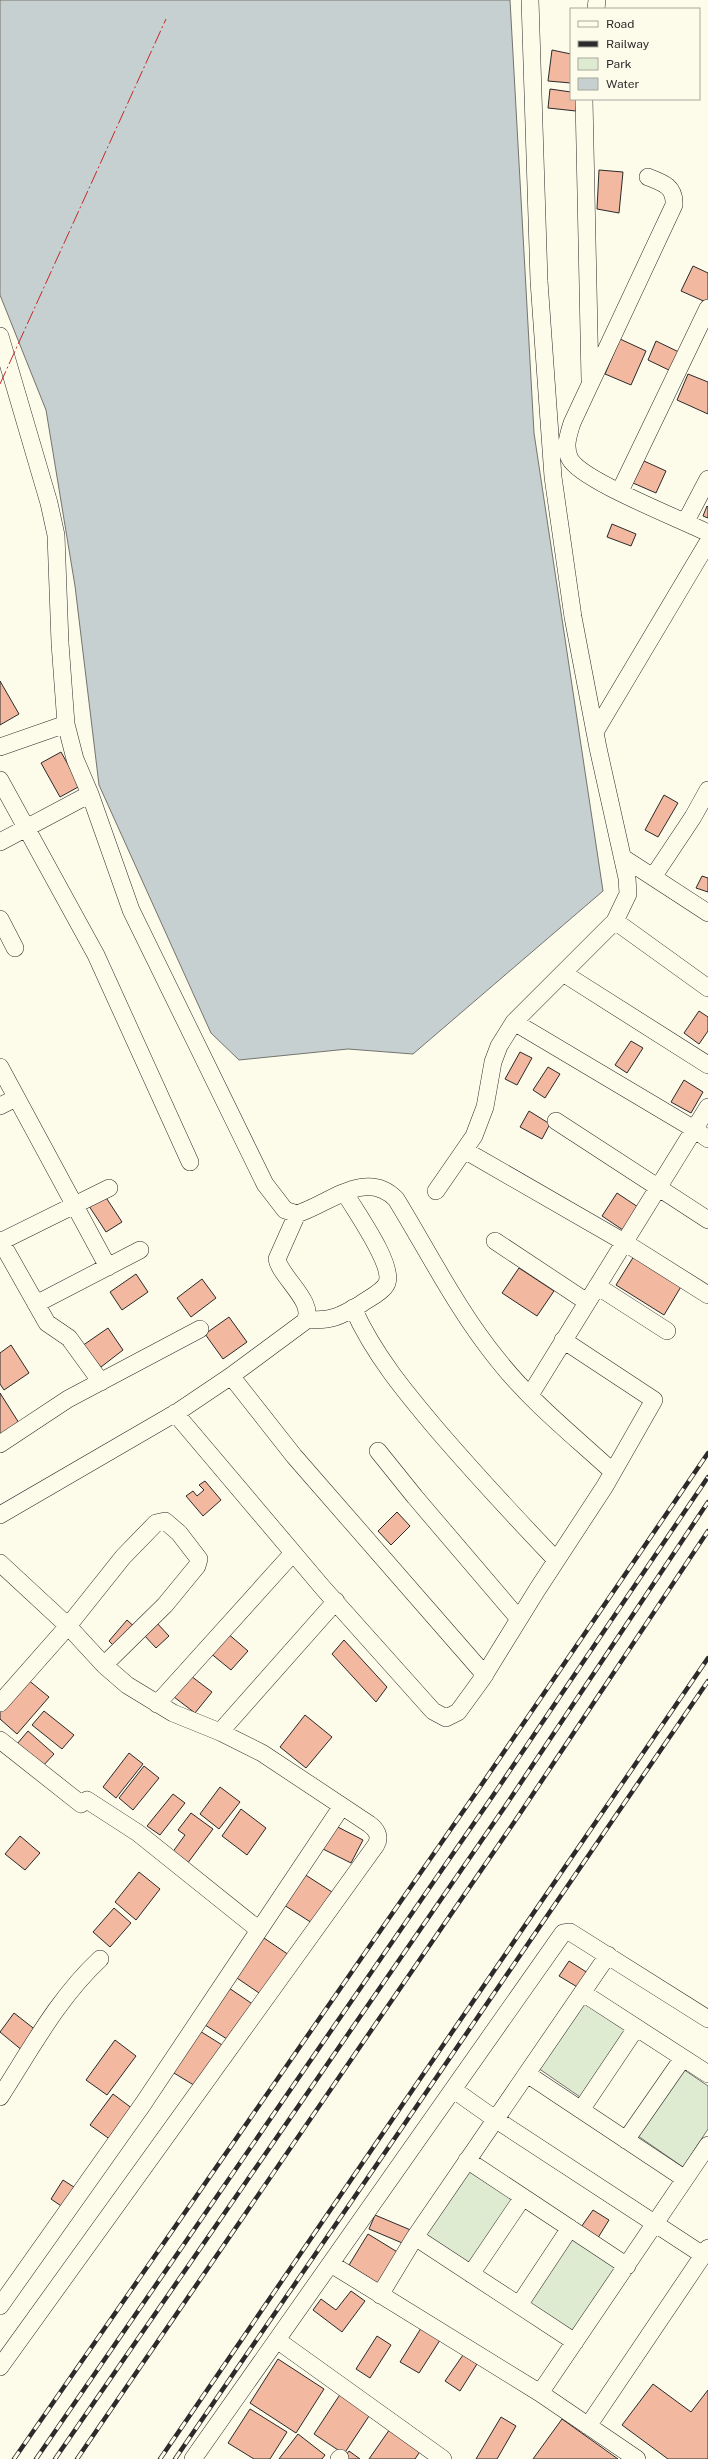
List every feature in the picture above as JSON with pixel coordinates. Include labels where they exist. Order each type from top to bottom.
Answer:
[{"type":"street","points":[[436,1191],[466,1151],[474,1136],[485,1107],[493,1062],[499,1046],[514,1022],[615,921],[628,894],[628,886],[595,732],[573,617],[548,430],[539,281],[530,0]]},
{"type":"street","points":[[584,100],[590,384]]},
{"type":"street","points":[[648,177],[671,189],[674,193],[674,205],[572,424],[567,440],[567,451],[571,461],[581,471],[708,533]]},
{"type":"street","points":[[620,491],[708,308]]},
{"type":"street","points":[[0,336],[49,503],[56,535],[66,724],[75,759],[90,794],[132,910],[253,1161],[276,1200],[285,1210],[297,1214],[345,1193],[366,1186],[378,1187],[389,1192],[396,1199],[469,1322],[498,1360],[530,1396],[613,1472]]},
{"type":"street","points":[[686,522],[708,479]]},
{"type":"street","points":[[595,732],[708,542]]},
{"type":"street","points":[[0,747],[66,724]]},
{"type":"street","points":[[0,780],[96,955],[190,1162]]},
{"type":"street","points":[[653,877],[693,817],[708,790]]},
{"type":"street","points":[[0,842],[90,794]]},
{"type":"street","points":[[622,857],[708,913]]},
{"type":"street","points":[[0,919],[15,948]]},
{"type":"street","points":[[615,921],[708,988]]},
{"type":"street","points":[[563,973],[708,1065]]},
{"type":"street","points":[[514,1022],[694,1129],[708,1140]]},
{"type":"street","points":[[0,1067],[108,1267]]},
{"type":"street","points":[[0,1106],[16,1098]]},
{"type":"street","points":[[530,1396],[563,1340],[708,1107]]},
{"type":"street","points":[[556,1121],[708,1220]]},
{"type":"street","points":[[466,1151],[624,1242],[708,1295]]},
{"type":"street","points":[[101,1382],[69,1338],[49,1327],[0,1241],[109,1188]]},
{"type":"street","points":[[0,1515],[175,1413],[231,1376],[306,1319],[330,1319],[353,1308],[383,1288],[388,1272],[345,1193]]},
{"type":"street","points":[[297,1214],[277,1259],[305,1304],[307,1309],[306,1319]]},
{"type":"street","points":[[495,1241],[587,1302]]},
{"type":"street","points":[[36,1304],[140,1250]]},
{"type":"street","points":[[597,1286],[667,1331]]},
{"type":"street","points":[[353,1308],[375,1352],[420,1411],[482,1482],[556,1560]]},
{"type":"street","points":[[0,1444],[68,1399],[200,1329]]},
{"type":"street","points":[[175,1413],[294,1553],[432,1711],[441,1716],[452,1717],[458,1712],[485,1675],[556,1560],[613,1472],[654,1400],[563,1340]]},
{"type":"street","points":[[231,1376],[294,1456],[485,1675]]},
{"type":"street","points":[[378,1451],[519,1620]]},
{"type":"street","points":[[0,1703],[68,1626],[123,1557],[156,1523],[166,1521],[179,1533],[198,1556],[197,1566],[165,1605],[104,1665]]},
{"type":"street","points":[[157,1704],[294,1553]]},
{"type":"street","points":[[0,1563],[68,1626],[104,1665],[127,1685],[157,1704],[220,1732],[262,1753],[342,1806],[373,1828],[378,1834],[376,1845],[3,2357]]},
{"type":"street","points":[[220,1732],[336,1601]]},
{"type":"street","points":[[0,1740],[81,1804],[87,1800],[138,1833],[259,1930]]},
{"type":"street","points":[[0,2306],[85,2188],[342,1806]]},
{"type":"street","points":[[193,2459],[563,1933],[572,1933],[708,2019]]},
{"type":"street","points":[[380,2295],[415,2237],[608,1955]]},
{"type":"street","points":[[0,2095],[46,2023],[85,1974],[100,1959]]},
{"type":"street","points":[[583,1993],[708,2074]]},
{"type":"street","points":[[581,2110],[636,2028]]},
{"type":"street","points":[[626,2140],[683,2058]]},
{"type":"street","points":[[527,2074],[685,2179]]},
{"type":"street","points":[[454,2090],[655,2224],[705,2252],[588,2426]]},
{"type":"street","points":[[540,2393],[708,2145]]},
{"type":"street","points":[[467,2160],[627,2266]]},
{"type":"street","points":[[471,2274],[523,2197]]},
{"type":"street","points":[[519,2305],[570,2228]]},
{"type":"street","points":[[415,2237],[575,2342]]},
{"type":"street","points":[[331,2264],[540,2393],[637,2459]]},
{"type":"street","points":[[277,2340],[443,2459]]},
{"type":"green space","points":[[584,2001],[629,2032],[583,2099],[538,2068]]},
{"type":"green space","points":[[683,2069],[708,2086],[708,2129],[683,2167],[638,2136]]},
{"type":"green space","points":[[469,2168],[514,2199],[468,2266],[423,2236]]},
{"type":"green space","points":[[572,2236],[617,2267],[571,2334],[526,2303]]},
{"type":"water","points":[[0,0],[510,0],[534,433],[603,891],[413,1054],[348,1049],[239,1060],[211,1033],[99,785],[75,586],[46,410],[0,295]]},
{"type":"building","points":[[552,50],[570,54],[570,83],[548,81]]},
{"type":"building","points":[[550,89],[570,92],[570,100],[577,100],[576,111],[548,108]]},
{"type":"building","points":[[599,170],[623,172],[619,213],[597,209]]},
{"type":"building","points":[[693,266],[708,273],[708,303],[681,291]]},
{"type":"building","points":[[620,339],[646,351],[631,385],[605,374]]},
{"type":"building","points":[[656,341],[683,354],[675,373],[648,360]]},
{"type":"building","points":[[688,374],[708,382],[708,414],[677,400]]},
{"type":"building","points":[[644,461],[666,471],[656,493],[633,483]]},
{"type":"building","points":[[707,506],[708,507],[708,518],[703,516]]},
{"type":"building","points":[[612,524],[636,534],[631,546],[607,537]]},
{"type":"building","points":[[0,681],[19,714],[0,725]]},
{"type":"building","points":[[61,752],[80,786],[60,797],[41,763]]},
{"type":"building","points":[[664,795],[678,803],[658,837],[645,830]]},
{"type":"building","points":[[702,876],[708,878],[708,892],[696,888]]},
{"type":"building","points":[[699,1011],[708,1017],[708,1031],[699,1044],[684,1033]]},
{"type":"building","points":[[631,1041],[643,1048],[627,1073],[615,1065]]},
{"type":"building","points":[[520,1052],[532,1058],[517,1085],[505,1079]]},
{"type":"building","points":[[548,1067],[560,1074],[545,1098],[533,1090]]},
{"type":"building","points":[[684,1080],[703,1092],[691,1113],[671,1102]]},
{"type":"building","points":[[529,1111],[550,1124],[542,1139],[520,1127]]},
{"type":"building","points":[[617,1193],[638,1207],[623,1230],[602,1216]]},
{"type":"building","points":[[105,1196],[122,1222],[106,1232],[89,1206]]},
{"type":"building","points":[[634,1256],[682,1285],[664,1315],[616,1285]]},
{"type":"building","points":[[519,1268],[554,1291],[537,1316],[502,1293]]},
{"type":"building","points":[[136,1274],[148,1292],[122,1310],[110,1292]]},
{"type":"building","points":[[202,1279],[216,1298],[191,1317],[177,1298]]},
{"type":"building","points":[[229,1317],[247,1342],[223,1359],[205,1334]]},
{"type":"building","points":[[108,1328],[123,1350],[101,1367],[82,1346]]},
{"type":"building","points":[[11,1345],[29,1373],[4,1390],[0,1384],[0,1353]]},
{"type":"building","points":[[0,1393],[19,1423],[0,1435]]},
{"type":"building","points":[[205,1481],[221,1500],[203,1516],[186,1496],[193,1491],[197,1496],[204,1490],[199,1485]]},
{"type":"building","points":[[397,1512],[410,1526],[391,1545],[378,1531]]},
{"type":"building","points":[[127,1620],[138,1630],[119,1651],[109,1641]]},
{"type":"building","points":[[156,1622],[169,1636],[156,1648],[143,1634]]},
{"type":"building","points":[[226,1632],[248,1651],[231,1670],[209,1652]]},
{"type":"building","points":[[344,1640],[387,1687],[376,1702],[332,1654]]},
{"type":"building","points":[[191,1676],[212,1692],[195,1713],[174,1697]]},
{"type":"building","points":[[27,1679],[49,1697],[17,1734],[0,1719],[0,1710]]},
{"type":"building","points":[[44,1711],[74,1735],[62,1749],[32,1725]]},
{"type":"building","points":[[305,1715],[332,1737],[306,1768],[280,1747]]},
{"type":"building","points":[[28,1731],[54,1754],[42,1767],[17,1744]]},
{"type":"building","points":[[129,1753],[143,1764],[116,1798],[103,1787]]},
{"type":"building","points":[[144,1766],[159,1778],[133,1810],[119,1798]]},
{"type":"building","points":[[220,1787],[240,1802],[219,1829],[200,1814]]},
{"type":"building","points":[[173,1794],[185,1803],[160,1835],[147,1826]]},
{"type":"building","points":[[241,1809],[266,1828],[247,1855],[222,1836]]},
{"type":"building","points":[[191,1813],[213,1829],[187,1864],[172,1853],[185,1835],[178,1830]]},
{"type":"building","points":[[332,1824],[363,1840],[351,1863],[321,1848]]},
{"type":"building","points":[[20,1836],[40,1853],[25,1870],[5,1854]]},
{"type":"building","points":[[139,1872],[160,1889],[136,1920],[115,1902]]},
{"type":"building","points":[[304,1874],[332,1892],[312,1923],[284,1905]]},
{"type":"building","points":[[114,1908],[131,1923],[110,1947],[93,1932]]},
{"type":"building","points":[[261,1936],[289,1955],[262,1995],[234,1976]]},
{"type":"building","points":[[569,1961],[588,1973],[579,1988],[559,1976]]},
{"type":"building","points":[[226,1986],[254,2005],[230,2041],[202,2023]]},
{"type":"building","points":[[14,2013],[37,2031],[23,2051],[0,2032]]},
{"type":"building","points":[[195,2028],[227,2048],[197,2087],[169,2070]]},
{"type":"building","points":[[115,2040],[136,2056],[107,2095],[86,2080]]},
{"type":"building","points":[[113,2094],[133,2109],[111,2140],[90,2125]]},
{"type":"building","points":[[63,2180],[80,2191],[67,2210],[51,2199]]},
{"type":"building","points":[[593,2210],[609,2220],[596,2241],[579,2230]]},
{"type":"building","points":[[375,2215],[413,2231],[407,2245],[369,2229]]},
{"type":"building","points":[[368,2234],[399,2253],[379,2284],[349,2265]]},
{"type":"building","points":[[351,2291],[365,2301],[342,2332],[313,2310],[321,2299],[336,2310]]},
{"type":"building","points":[[423,2325],[442,2337],[419,2373],[400,2362]]},
{"type":"building","points":[[377,2336],[391,2345],[370,2378],[356,2369]]},
{"type":"building","points":[[463,2355],[477,2364],[460,2391],[445,2381]]},
{"type":"building","points":[[278,2359],[324,2389],[296,2433],[250,2403]]},
{"type":"building","points":[[653,2384],[691,2412],[708,2390],[708,2459],[668,2459],[622,2425]]},
{"type":"building","points":[[341,2393],[371,2413],[344,2454],[314,2434]]},
{"type":"building","points":[[250,2409],[287,2432],[270,2459],[254,2459],[228,2443]]},
{"type":"building","points":[[501,2417],[516,2426],[497,2459],[476,2459]]},
{"type":"building","points":[[562,2419],[618,2459],[533,2459]]},
{"type":"building","points":[[392,2426],[423,2447],[415,2459],[369,2459]]},
{"type":"building","points":[[298,2434],[325,2455],[322,2459],[279,2459]]},
{"type":"building","points":[[349,2451],[360,2459],[343,2459]]},
{"type":"railway","points":[[14,2459],[480,1787],[708,1453]]},
{"type":"railway","points":[[36,2459],[492,1797],[708,1477]]},
{"type":"railway","points":[[55,2459],[504,1808],[708,1502]]},
{"type":"railway","points":[[77,2459],[517,1818],[708,1531]]},
{"type":"railway","points":[[160,2459],[708,1658]]},
{"type":"railway","points":[[175,2459],[708,1681]]},
{"type":"power","points":[[0,384],[166,19]]}]
